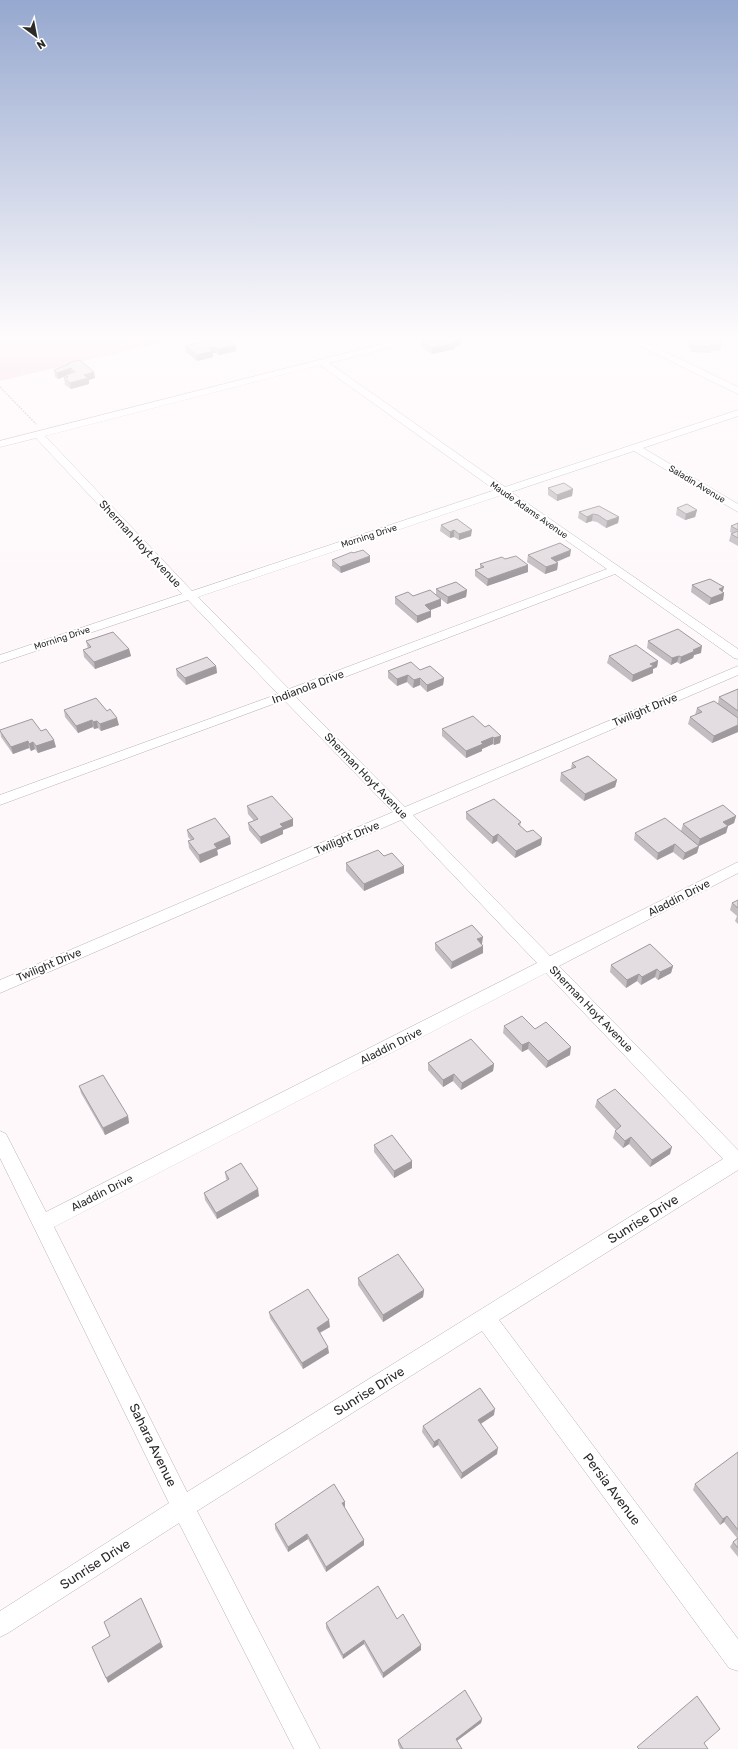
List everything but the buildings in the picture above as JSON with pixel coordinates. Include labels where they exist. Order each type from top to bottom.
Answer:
[{"type":"street","points":[[0,444],[103,418]]},
{"type":"street","name":"Maude Adams Avenue","points":[[400,418],[502,491],[738,655]]},
{"type":"street","name":"Morning Drive","points":[[0,659],[724,418]]},
{"type":"street","name":"Sherman Hoyt Avenue","points":[[38,434],[190,596],[737,1160]]},
{"type":"street","name":"Saladin Avenue","points":[[635,447],[738,509]]},
{"type":"street","name":"Indianola Drive","points":[[0,800],[286,695],[615,570]]},
{"type":"street","name":"Twilight Drive","points":[[0,986],[738,670]]},
{"type":"street","name":"Aladdin Drive","points":[[43,1223],[738,867]]},
{"type":"street","name":"Sahara Avenue","points":[[0,1139],[307,1749]]},
{"type":"street","name":"Sunrise Drive","points":[[0,1625],[184,1507],[737,1160]]},
{"type":"street","name":"Persia Avenue","points":[[485,1318],[738,1659]]},
{"type":"path","points":[[30,418],[36,424],[38,434]]}]
